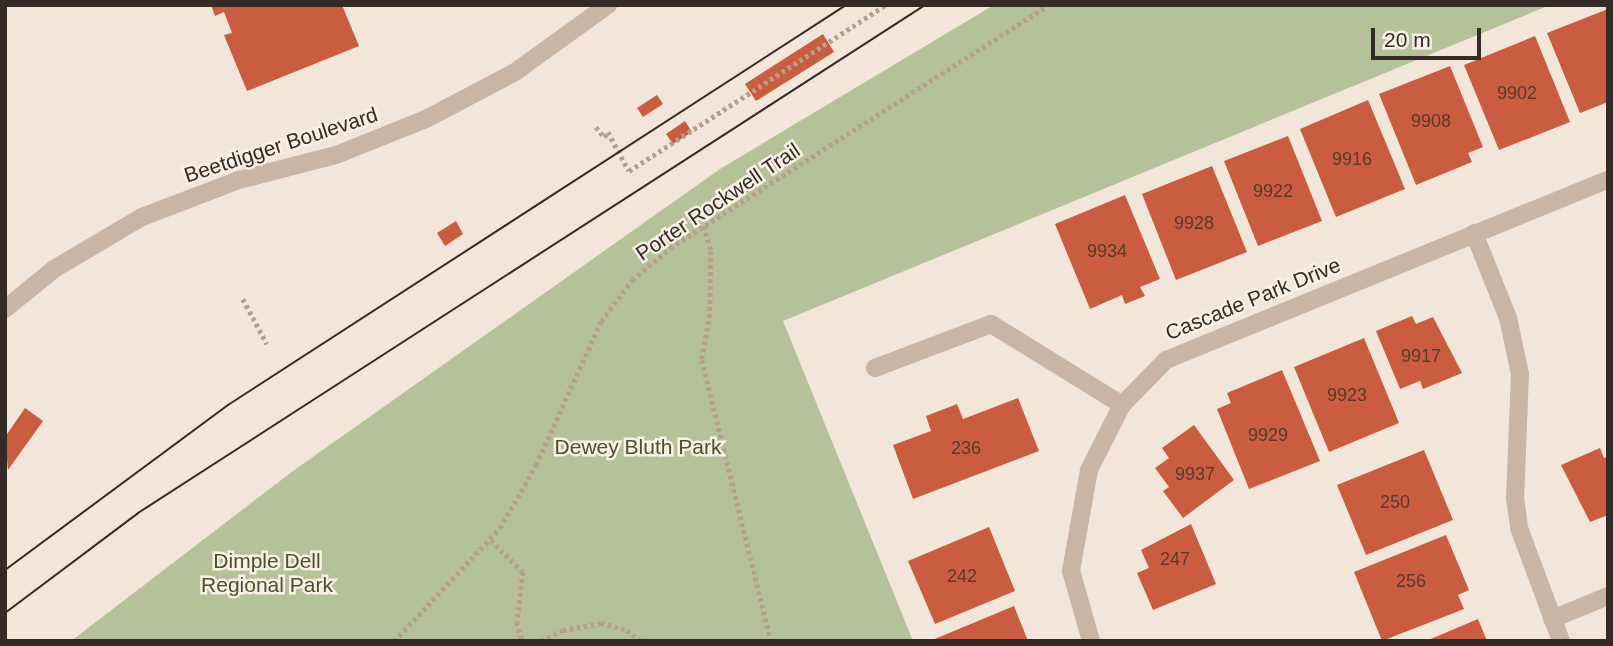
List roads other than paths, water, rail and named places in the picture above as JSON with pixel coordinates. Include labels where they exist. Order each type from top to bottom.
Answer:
[{"type":"street","name":"Beetdigger Boulevard","points":[[5,309],[54,269],[142,216],[239,180],[336,155],[426,119],[515,72],[608,5]]},
{"type":"street","name":"Cascade Park Drive","points":[[1091,641],[1071,571],[1076,522],[1089,470],[1122,405],[1166,360],[1608,180]]},
{"type":"street","points":[[1474,233],[1515,345],[1521,403],[1515,465],[1519,528],[1561,641]]},
{"type":"street","points":[[875,368],[991,324],[1122,405]]},
{"type":"street","points":[[1552,619],[1608,596]]},
{"type":"tram line","points":[[5,570],[228,405],[846,5]]},
{"type":"tram line","points":[[5,613],[138,513],[925,5]]},
{"type":"park label","name":"Dewey Bluth Park","points":[[638,447]]},
{"type":"park label","name":"Dimple Dell Regional Park","points":[[267,573]]}]
